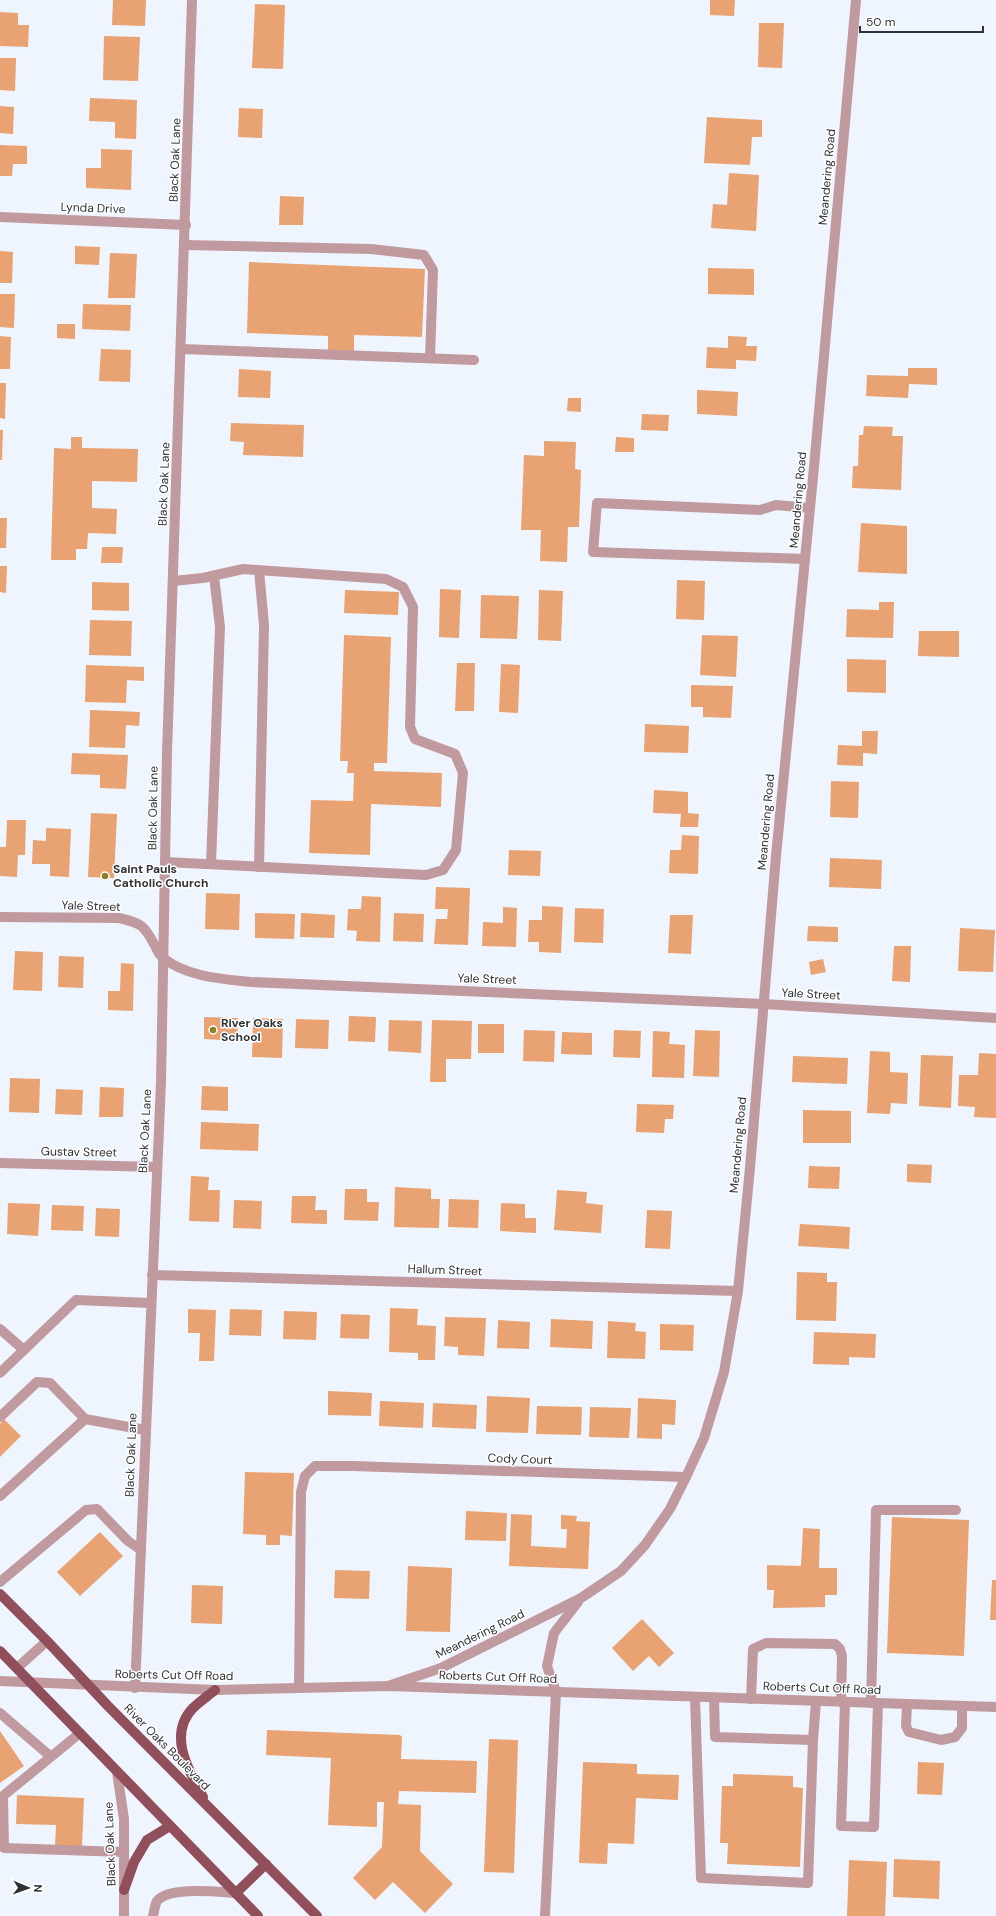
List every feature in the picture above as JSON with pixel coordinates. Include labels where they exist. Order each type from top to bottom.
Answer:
[{"type":"main road","name":"River Oaks Boulevard","points":[[0,1594],[210,1810],[266,1864],[316,1916]]},
{"type":"main road","points":[[0,1651],[258,1916]]},
{"type":"main road","points":[[210,1810],[186,1767],[180,1743],[184,1723],[192,1709],[215,1690]]},
{"type":"main road","points":[[124,1890],[134,1862],[147,1840],[170,1826]]},
{"type":"main road","points":[[236,1893],[266,1864]]},
{"type":"street","name":"Black Oak Lane","points":[[135,1688],[164,958],[165,862],[173,581],[182,349],[192,0]]},
{"type":"street","name":"Meandering Road","points":[[388,1686],[441,1668],[581,1598],[621,1571],[645,1545],[670,1509],[704,1438],[724,1372],[738,1291],[776,856],[810,508],[856,0]]},
{"type":"street","name":"Lynda Drive","points":[[0,217],[186,225]]},
{"type":"street","points":[[185,245],[371,249],[424,255],[433,270],[430,358]]},
{"type":"street","points":[[182,349],[474,360]]},
{"type":"street","points":[[805,559],[593,552],[597,503],[760,510],[776,505],[810,508]]},
{"type":"street","points":[[165,862],[426,875],[444,870],[456,850],[463,773],[455,754],[415,739],[410,727],[413,607],[403,587],[386,579],[243,569],[214,576],[173,581]]},
{"type":"street","points":[[259,570],[264,625],[259,867]]},
{"type":"street","points":[[211,864],[220,627],[214,576]]},
{"type":"street","name":"Yale Street","points":[[0,916],[119,918],[139,923],[146,929],[160,955],[164,958],[183,969],[221,979],[251,982],[764,1004],[996,1018]]},
{"type":"street","name":"Gustav Street","points":[[0,1163],[156,1167]]},
{"type":"street","name":"Hallum Street","points":[[152,1275],[738,1291]]},
{"type":"street","points":[[0,1373],[76,1300],[150,1303]]},
{"type":"street","points":[[0,1329],[24,1350]]},
{"type":"street","points":[[0,1417],[36,1382],[50,1383],[85,1420],[145,1430]]},
{"type":"street","points":[[0,1496],[85,1420]]},
{"type":"street","name":"Cody Court","points":[[299,1688],[301,1492],[305,1476],[315,1466],[686,1477]]},
{"type":"street","points":[[0,1582],[86,1510],[97,1509],[128,1541],[141,1550]]},
{"type":"street","points":[[750,1699],[753,1649],[766,1643],[836,1644],[840,1649],[842,1656],[843,1702],[841,1826],[874,1827],[876,1510],[956,1510]]},
{"type":"street","name":"Meandering Road","points":[[556,1692],[547,1666],[554,1633],[581,1598]]},
{"type":"street","points":[[17,1668],[47,1641]]},
{"type":"street","name":"Roberts Cut Off Road","points":[[0,1681],[135,1688],[215,1690],[388,1686],[996,1707]]},
{"type":"street","points":[[545,1916],[556,1692]]},
{"type":"street","points":[[695,1697],[701,1878],[808,1883],[812,1740],[816,1701]]},
{"type":"street","points":[[714,1698],[715,1737],[812,1740]]},
{"type":"street","points":[[907,1704],[906,1726],[910,1732],[940,1740],[955,1737],[962,1728],[962,1706]]},
{"type":"street","points":[[0,1713],[50,1756]]},
{"type":"street","points":[[80,1733],[3,1796],[4,1848],[124,1852]]},
{"type":"street","name":"Black Oak Lane","points":[[117,1772],[124,1819],[124,1916]]},
{"type":"street","points":[[153,1916],[157,1901],[169,1894],[188,1892],[236,1893]]},
{"type":"building","points":[[113,0],[146,0],[145,26],[112,25]]},
{"type":"building","points":[[710,0],[735,0],[734,16],[710,15]]},
{"type":"building","points":[[255,4],[285,5],[283,69],[252,68]]},
{"type":"building","points":[[0,12],[18,13],[18,25],[29,25],[28,47],[0,46]]},
{"type":"building","points":[[759,23],[784,23],[782,68],[758,67]]},
{"type":"building","points":[[104,36],[140,37],[138,81],[103,80]]},
{"type":"building","points":[[0,58],[16,58],[15,91],[0,90]]},
{"type":"building","points":[[90,98],[137,100],[136,139],[115,138],[115,122],[89,121]]},
{"type":"building","points":[[0,106],[14,107],[13,134],[0,133]]},
{"type":"building","points":[[239,108],[263,109],[262,138],[238,137]]},
{"type":"building","points":[[707,117],[762,120],[762,137],[752,137],[750,165],[704,163]]},
{"type":"building","points":[[0,145],[27,146],[27,164],[13,164],[12,176],[0,176]]},
{"type":"building","points":[[101,149],[132,150],[131,190],[86,188],[86,168],[101,168]]},
{"type":"building","points":[[729,173],[759,175],[756,231],[711,228],[713,204],[727,205]]},
{"type":"building","points":[[280,196],[304,197],[303,225],[279,225]]},
{"type":"building","points":[[75,246],[100,247],[99,265],[75,264]]},
{"type":"building","points":[[0,251],[13,252],[12,283],[0,283]]},
{"type":"building","points":[[110,253],[137,254],[135,298],[108,298]]},
{"type":"building","points":[[249,262],[425,269],[422,337],[354,335],[354,352],[328,351],[328,336],[247,333]]},
{"type":"building","points":[[708,268],[754,269],[754,295],[708,294]]},
{"type":"building","points":[[0,294],[15,294],[14,328],[0,327]]},
{"type":"building","points":[[83,304],[131,305],[130,331],[82,329]]},
{"type":"building","points":[[57,324],[75,324],[75,339],[57,338]]},
{"type":"building","points":[[0,336],[11,337],[10,369],[0,369]]},
{"type":"building","points":[[728,336],[747,337],[746,346],[757,346],[756,361],[736,360],[736,369],[706,368],[707,347],[728,348]]},
{"type":"building","points":[[101,349],[131,350],[130,382],[99,381]]},
{"type":"building","points":[[908,368],[937,368],[937,385],[909,384],[908,398],[866,396],[867,375],[908,376]]},
{"type":"building","points":[[239,369],[271,371],[270,398],[238,397]]},
{"type":"building","points":[[0,383],[6,383],[5,419],[0,418]]},
{"type":"building","points":[[697,390],[738,392],[737,416],[697,414]]},
{"type":"building","points":[[568,398],[581,398],[581,412],[567,411]]},
{"type":"building","points":[[642,414],[669,415],[668,431],[641,430]]},
{"type":"building","points":[[231,423],[304,425],[303,457],[243,455],[244,442],[230,441]]},
{"type":"building","points":[[864,426],[893,427],[892,436],[903,436],[901,490],[852,488],[853,466],[858,466],[859,435],[863,435]]},
{"type":"building","points":[[0,430],[3,430],[2,460],[0,460]]},
{"type":"building","points":[[71,437],[82,437],[82,448],[138,449],[137,482],[92,481],[92,508],[117,509],[116,534],[88,533],[87,549],[76,549],[76,560],[51,560],[54,448],[71,449]]},
{"type":"building","points":[[616,437],[634,438],[634,452],[615,452]]},
{"type":"building","points":[[544,441],[576,442],[575,469],[581,470],[579,527],[568,527],[567,562],[540,561],[541,530],[521,530],[524,455],[544,456]]},
{"type":"building","points":[[0,518],[7,518],[6,548],[0,548]]},
{"type":"building","points":[[861,523],[907,526],[907,574],[858,572]]},
{"type":"building","points":[[102,547],[123,547],[122,563],[101,563]]},
{"type":"building","points":[[0,566],[7,566],[6,593],[0,592]]},
{"type":"building","points":[[677,580],[705,581],[704,620],[676,619]]},
{"type":"building","points":[[92,582],[129,583],[129,611],[92,610]]},
{"type":"building","points":[[440,589],[461,590],[459,638],[439,637]]},
{"type":"building","points":[[345,590],[399,592],[398,615],[344,613]]},
{"type":"building","points":[[539,590],[563,591],[561,641],[538,640]]},
{"type":"building","points":[[481,595],[519,596],[517,639],[480,638]]},
{"type":"building","points":[[879,602],[894,602],[893,638],[846,637],[847,609],[879,610]]},
{"type":"building","points":[[90,620],[132,621],[131,656],[89,655]]},
{"type":"building","points":[[919,631],[959,631],[959,657],[918,656]]},
{"type":"building","points":[[344,635],[391,637],[387,763],[374,763],[374,771],[442,773],[441,807],[371,804],[370,855],[309,853],[311,800],[353,801],[354,773],[347,773],[348,761],[340,761]]},
{"type":"building","points":[[702,635],[738,636],[736,677],[700,675]]},
{"type":"building","points":[[847,659],[886,660],[886,693],[847,692]]},
{"type":"building","points":[[457,663],[475,663],[474,711],[455,711]]},
{"type":"building","points":[[501,664],[520,665],[518,713],[499,712]]},
{"type":"building","points":[[86,665],[144,667],[144,681],[127,680],[126,703],[85,702]]},
{"type":"building","points":[[691,685],[733,686],[731,718],[703,717],[703,707],[691,707]]},
{"type":"building","points":[[90,710],[140,712],[139,726],[126,725],[125,748],[89,747]]},
{"type":"building","points":[[645,724],[689,726],[688,753],[644,752]]},
{"type":"building","points":[[862,731],[878,731],[877,754],[863,753],[863,766],[837,765],[838,745],[862,746]]},
{"type":"building","points":[[72,753],[128,755],[126,789],[100,788],[100,775],[71,774]]},
{"type":"building","points":[[831,781],[859,782],[858,818],[830,817]]},
{"type":"building","points":[[654,790],[688,792],[688,813],[699,814],[698,827],[680,827],[681,814],[653,813]]},
{"type":"building","points":[[91,813],[117,814],[114,878],[88,877]]},
{"type":"building","points":[[7,820],[26,820],[25,855],[18,855],[17,877],[0,876],[0,847],[6,847]]},
{"type":"building","points":[[46,828],[71,829],[69,877],[50,876],[50,864],[32,864],[33,840],[46,841]]},
{"type":"building","points":[[682,835],[699,836],[698,874],[669,873],[670,850],[681,850]]},
{"type":"building","points":[[509,850],[541,851],[540,876],[508,875]]},
{"type":"building","points":[[830,858],[882,860],[881,889],[829,887]]},
{"type":"building","points":[[436,887],[470,888],[468,945],[434,944],[436,919],[447,919],[448,909],[435,909]]},
{"type":"building","points":[[206,893],[240,894],[239,930],[205,929]]},
{"type":"building","points":[[362,896],[381,897],[380,942],[356,941],[357,931],[347,930],[348,909],[361,909]]},
{"type":"building","points":[[542,906],[563,907],[561,953],[539,952],[539,942],[528,942],[529,920],[542,920]]},
{"type":"building","points":[[503,907],[517,908],[516,947],[482,946],[483,922],[503,923]]},
{"type":"building","points":[[575,908],[604,909],[603,943],[574,942]]},
{"type":"building","points":[[255,913],[295,914],[294,939],[255,938]]},
{"type":"building","points":[[301,913],[335,915],[334,938],[300,937]]},
{"type":"building","points":[[394,913],[424,914],[423,942],[393,941]]},
{"type":"building","points":[[670,915],[693,915],[691,954],[668,953]]},
{"type":"building","points":[[808,926],[838,927],[838,942],[807,941]]},
{"type":"building","points":[[960,928],[995,930],[993,972],[958,971]]},
{"type":"building","points":[[894,946],[911,946],[910,982],[892,981]]},
{"type":"building","points":[[15,951],[43,952],[42,991],[13,990]]},
{"type":"building","points":[[59,956],[84,957],[83,988],[58,987]]},
{"type":"building","points":[[823,959],[826,972],[811,975],[809,962]]},
{"type":"building","points":[[121,963],[134,964],[133,1011],[108,1010],[108,991],[120,991]]},
{"type":"building","points":[[349,1016],[376,1017],[375,1042],[348,1041]]},
{"type":"building","points":[[204,1017],[238,1018],[237,1041],[204,1039]]},
{"type":"building","points":[[253,1018],[283,1019],[282,1058],[252,1057]]},
{"type":"building","points":[[296,1019],[329,1020],[328,1049],[295,1048]]},
{"type":"building","points":[[389,1020],[422,1021],[421,1053],[388,1051]]},
{"type":"building","points":[[432,1020],[472,1021],[471,1059],[446,1059],[446,1082],[430,1082]]},
{"type":"building","points":[[478,1024],[504,1024],[504,1053],[478,1053]]},
{"type":"building","points":[[524,1030],[555,1031],[554,1062],[523,1061]]},
{"type":"building","points":[[614,1030],[641,1031],[640,1058],[613,1057]]},
{"type":"building","points":[[695,1030],[720,1031],[719,1077],[693,1076]]},
{"type":"building","points":[[653,1031],[670,1032],[669,1044],[685,1045],[684,1078],[652,1077]]},
{"type":"building","points":[[562,1032],[592,1033],[592,1055],[561,1054]]},
{"type":"building","points":[[870,1051],[890,1052],[890,1072],[908,1073],[907,1104],[891,1103],[890,1114],[867,1113]]},
{"type":"building","points":[[979,1053],[996,1054],[996,1118],[974,1117],[975,1107],[958,1106],[959,1075],[978,1075]]},
{"type":"building","points":[[921,1055],[953,1056],[951,1108],[919,1106]]},
{"type":"building","points":[[793,1056],[848,1058],[847,1084],[792,1082]]},
{"type":"building","points":[[10,1078],[40,1079],[39,1113],[9,1112]]},
{"type":"building","points":[[202,1086],[228,1087],[228,1111],[201,1110]]},
{"type":"building","points":[[100,1087],[124,1088],[123,1117],[99,1117]]},
{"type":"building","points":[[56,1089],[83,1090],[82,1115],[55,1114]]},
{"type":"building","points":[[637,1104],[674,1105],[673,1119],[665,1119],[664,1133],[636,1132]]},
{"type":"building","points":[[803,1110],[851,1111],[851,1143],[803,1143]]},
{"type":"building","points":[[201,1122],[259,1124],[258,1151],[200,1149]]},
{"type":"building","points":[[907,1164],[932,1165],[931,1183],[907,1182]]},
{"type":"building","points":[[809,1166],[840,1167],[839,1189],[808,1188]]},
{"type":"building","points":[[191,1176],[209,1177],[208,1190],[220,1190],[219,1222],[189,1221]]},
{"type":"building","points":[[395,1187],[431,1189],[431,1199],[440,1199],[439,1228],[394,1227]]},
{"type":"building","points":[[345,1189],[367,1189],[367,1202],[379,1202],[378,1221],[344,1220]]},
{"type":"building","points":[[557,1190],[587,1192],[586,1203],[603,1205],[601,1233],[554,1230]]},
{"type":"building","points":[[292,1196],[316,1196],[315,1210],[327,1210],[327,1224],[291,1223]]},
{"type":"building","points":[[449,1199],[479,1200],[478,1228],[448,1227]]},
{"type":"building","points":[[234,1200],[262,1201],[261,1229],[233,1228]]},
{"type":"building","points":[[8,1203],[40,1204],[38,1236],[7,1234]]},
{"type":"building","points":[[501,1203],[525,1204],[525,1218],[536,1218],[536,1233],[500,1231]]},
{"type":"building","points":[[52,1205],[84,1206],[83,1231],[51,1230]]},
{"type":"building","points":[[96,1208],[120,1209],[119,1237],[95,1236]]},
{"type":"building","points":[[647,1210],[672,1211],[670,1249],[645,1248]]},
{"type":"building","points":[[800,1224],[850,1227],[849,1249],[798,1246]]},
{"type":"building","points":[[797,1272],[827,1273],[827,1282],[837,1282],[836,1321],[796,1320]]},
{"type":"building","points":[[390,1308],[418,1309],[417,1325],[436,1326],[435,1360],[418,1360],[418,1353],[389,1352]]},
{"type":"building","points":[[188,1309],[216,1310],[214,1361],[199,1361],[200,1333],[188,1333]]},
{"type":"building","points":[[230,1309],[262,1310],[261,1336],[229,1335]]},
{"type":"building","points":[[284,1311],[317,1312],[316,1340],[283,1339]]},
{"type":"building","points":[[341,1314],[370,1315],[369,1339],[340,1338]]},
{"type":"building","points":[[445,1317],[486,1318],[484,1356],[458,1355],[458,1347],[444,1346]]},
{"type":"building","points":[[551,1319],[593,1321],[592,1349],[550,1347]]},
{"type":"building","points":[[498,1320],[530,1322],[529,1349],[497,1348]]},
{"type":"building","points":[[608,1321],[636,1323],[635,1331],[646,1332],[645,1359],[607,1358]]},
{"type":"building","points":[[660,1324],[694,1325],[693,1351],[660,1350]]},
{"type":"building","points":[[814,1332],[876,1334],[875,1358],[849,1357],[849,1365],[813,1364]]},
{"type":"building","points":[[328,1391],[372,1393],[371,1416],[328,1415]]},
{"type":"building","points":[[487,1396],[530,1398],[528,1433],[486,1432]]},
{"type":"building","points":[[638,1398],[676,1400],[675,1425],[662,1424],[662,1439],[637,1438]]},
{"type":"building","points":[[380,1401],[424,1403],[423,1428],[379,1426]]},
{"type":"building","points":[[433,1403],[477,1405],[476,1429],[432,1427]]},
{"type":"building","points":[[537,1406],[582,1407],[581,1435],[536,1434]]},
{"type":"building","points":[[590,1407],[631,1408],[629,1438],[589,1437]]},
{"type":"building","points":[[4,1419],[21,1436],[0,1457],[0,1424]]},
{"type":"building","points":[[245,1472],[294,1473],[292,1536],[280,1535],[280,1545],[266,1545],[266,1535],[243,1534]]},
{"type":"building","points":[[466,1511],[507,1513],[506,1541],[465,1540]]},
{"type":"building","points":[[511,1514],[532,1515],[531,1546],[566,1548],[567,1529],[561,1529],[561,1515],[577,1516],[576,1521],[590,1522],[588,1569],[509,1566]]},
{"type":"building","points":[[892,1517],[969,1520],[964,1656],[887,1653]]},
{"type":"building","points":[[803,1528],[820,1529],[819,1568],[837,1568],[837,1595],[825,1595],[825,1607],[773,1608],[774,1590],[767,1590],[767,1565],[801,1566]]},
{"type":"building","points":[[100,1532],[123,1556],[80,1596],[57,1572]]},
{"type":"building","points":[[408,1566],[452,1568],[450,1632],[406,1631]]},
{"type":"building","points":[[335,1570],[370,1571],[369,1599],[334,1598]]},
{"type":"building","points":[[992,1580],[996,1580],[996,1620],[990,1620]]},
{"type":"building","points":[[192,1585],[223,1586],[222,1624],[191,1623]]},
{"type":"building","points":[[642,1619],[674,1653],[659,1667],[649,1656],[633,1671],[612,1648]]},
{"type":"building","points":[[267,1730],[400,1735],[402,1737],[401,1759],[477,1761],[476,1793],[399,1791],[398,1804],[421,1805],[420,1851],[453,1884],[425,1913],[393,1882],[375,1900],[353,1878],[382,1847],[384,1802],[377,1802],[377,1827],[328,1825],[331,1758],[266,1755]]},
{"type":"building","points":[[0,1731],[24,1766],[0,1783]]},
{"type":"building","points":[[489,1739],[518,1740],[514,1873],[484,1872]]},
{"type":"building","points":[[583,1762],[637,1764],[637,1774],[679,1775],[678,1800],[636,1798],[634,1844],[608,1843],[607,1864],[579,1863]]},
{"type":"building","points":[[918,1762],[944,1763],[942,1795],[917,1794]]},
{"type":"building","points":[[733,1774],[793,1776],[793,1787],[803,1788],[800,1867],[727,1864],[728,1843],[720,1843],[722,1786],[733,1786]]},
{"type":"building","points":[[17,1795],[84,1798],[82,1847],[55,1846],[56,1825],[16,1824]]},
{"type":"building","points":[[894,1859],[940,1861],[939,1899],[893,1897]]},
{"type":"building","points":[[849,1860],[887,1862],[885,1916],[847,1916]]},
{"type":"place","name":"Saint Pauls Catholic Church","points":[[105,876]]},
{"type":"place","name":"River Oaks School","points":[[213,1030]]}]
